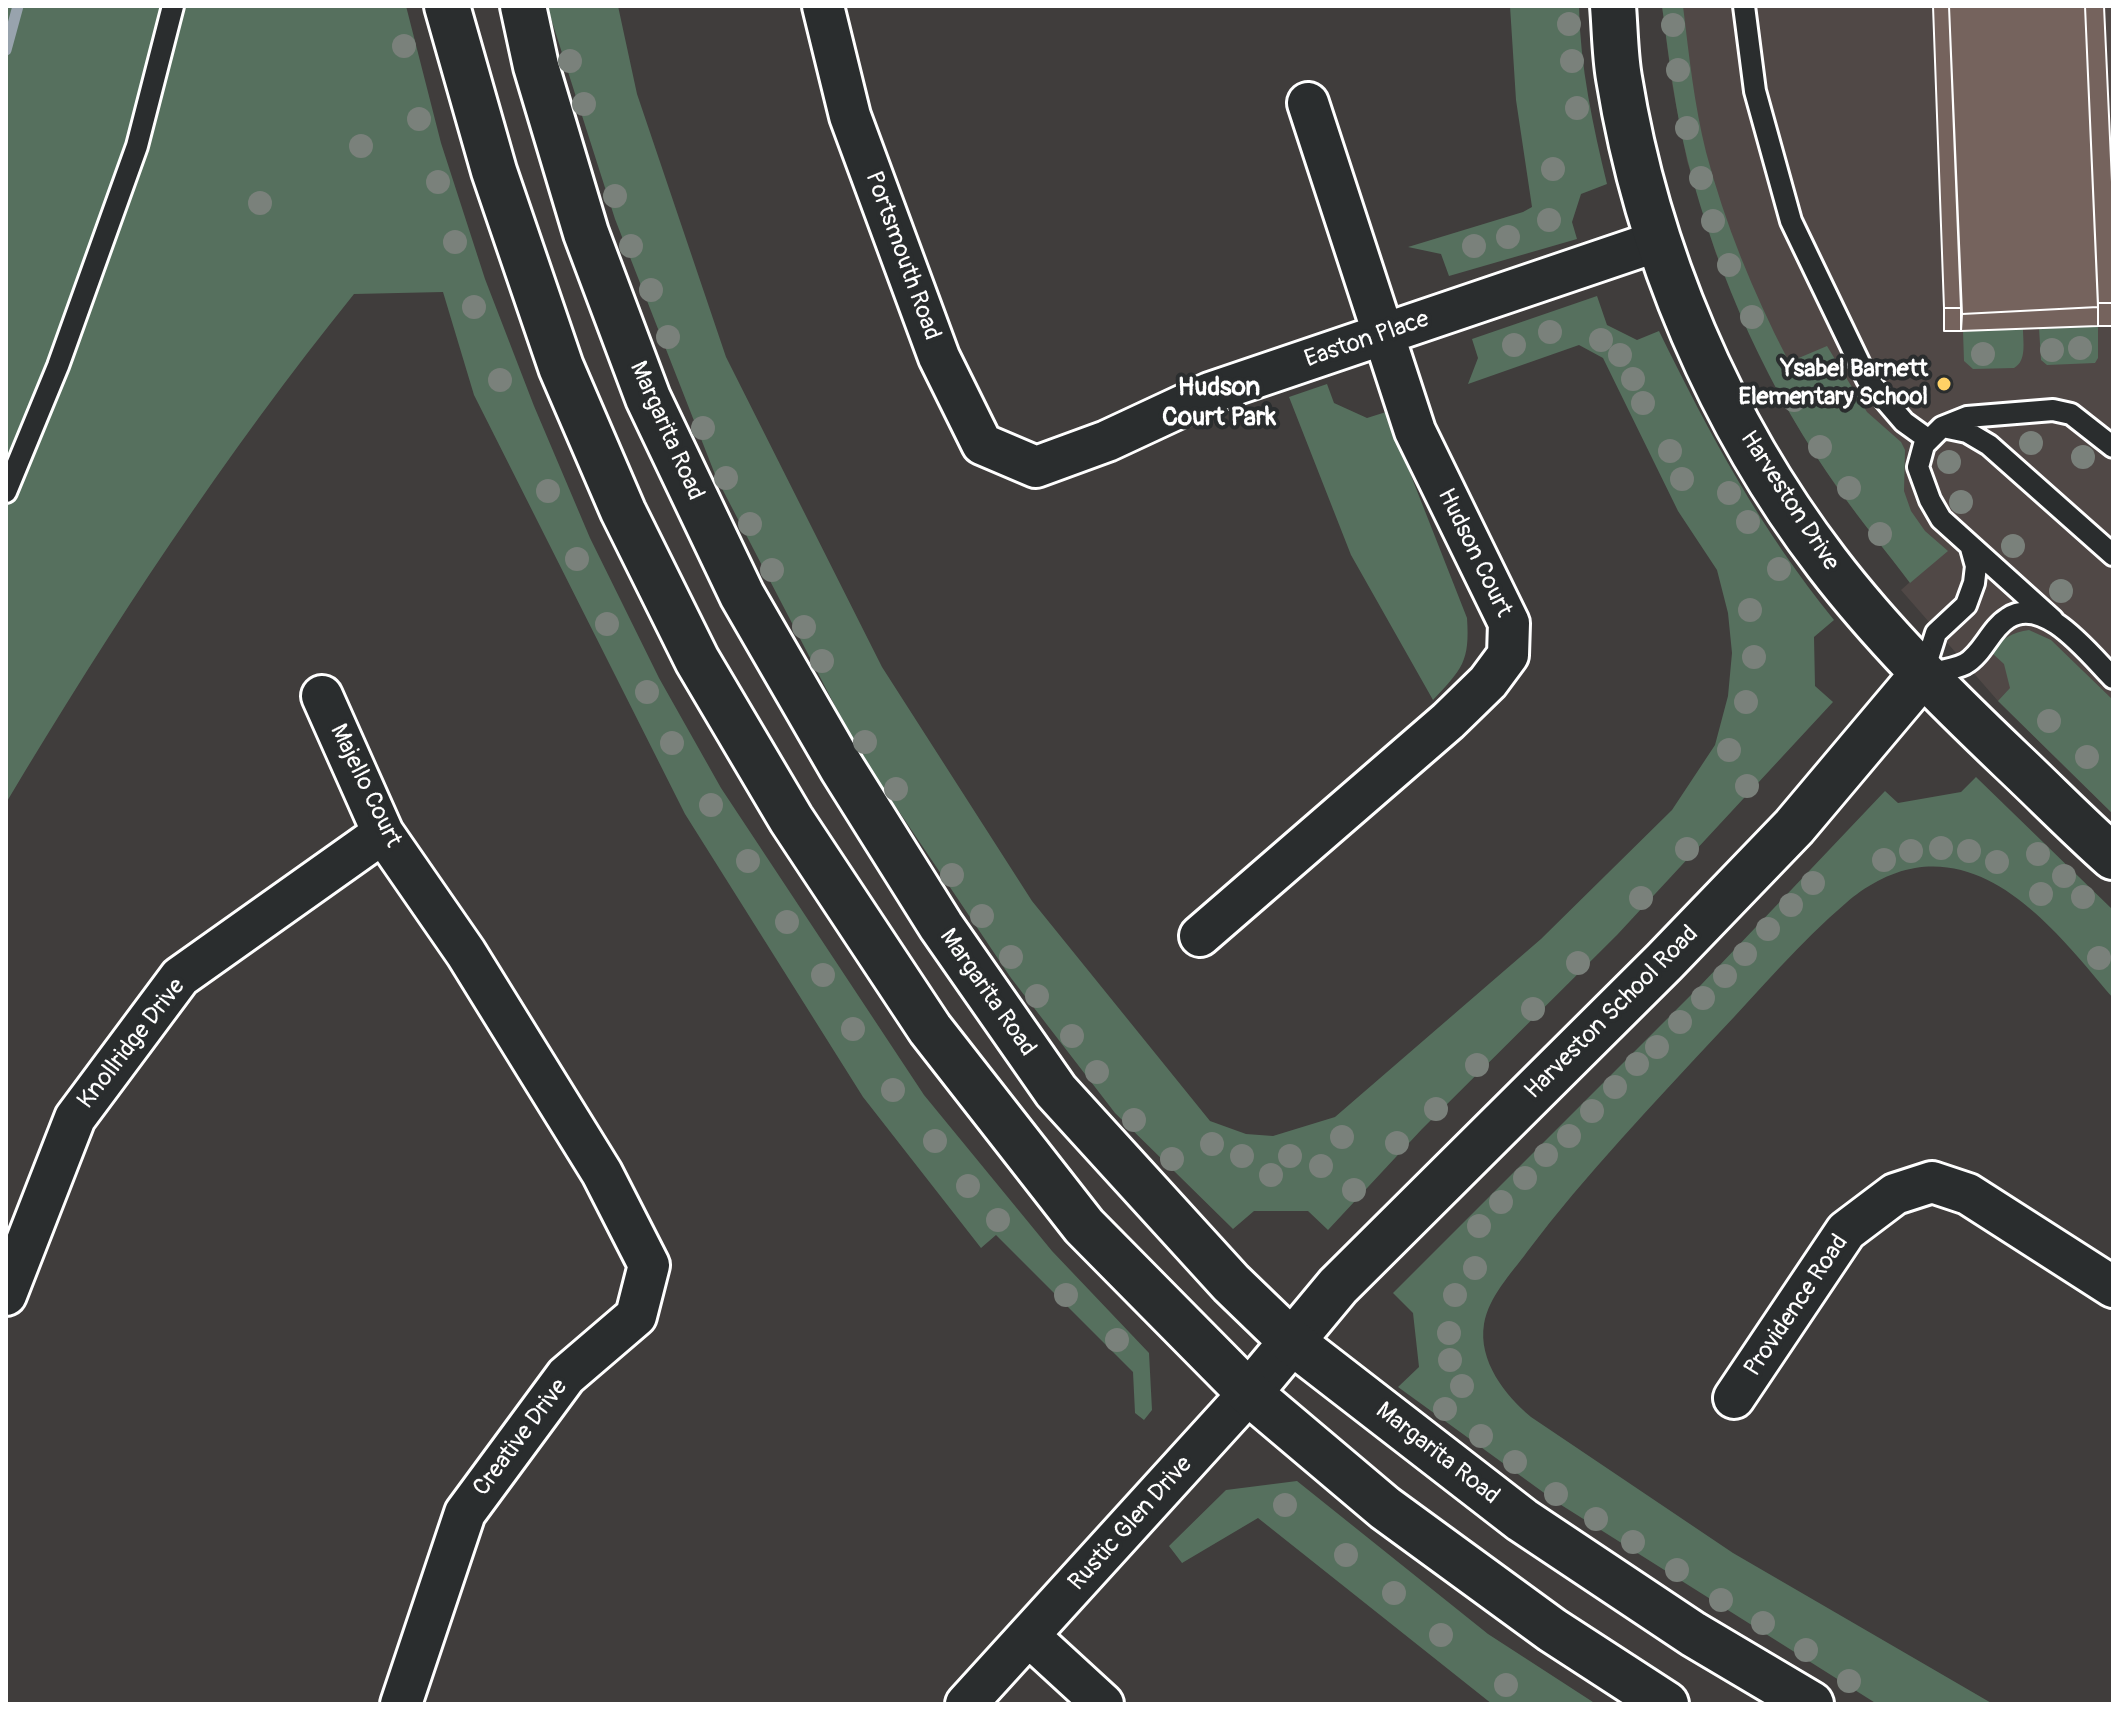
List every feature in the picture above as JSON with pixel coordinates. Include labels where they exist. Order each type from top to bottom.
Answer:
[{"type":"main road","points":[[447,6],[494,171],[561,367],[623,511],[697,660],[791,819],[930,1029],[1084,1226],[1249,1393],[1385,1508],[1552,1630],[1666,1704]]},
{"type":"main road","name":"Margarita Road","points":[[523,6],[536,66],[586,233],[648,398],[742,595],[842,768],[941,926],[1056,1091],[1231,1283],[1291,1341],[1522,1520],[1693,1634],[1811,1704]]},
{"type":"main road","name":"Harveston Drive","points":[[1613,6],[1619,77],[1638,171],[1658,241],[1685,312],[1730,409],[1775,487],[1826,562],[1922,675],[2113,857]]},
{"type":"main road","name":"Harveston School Road","points":[[1291,1341],[1338,1286],[1664,962],[1794,827],[1922,675]]},
{"type":"main road","name":"Rustic Glen Drive","points":[[1249,1393],[1291,1341]]},
{"type":"street","name":"Portsmouth Road","points":[[823,6],[850,116],[939,357],[982,444],[1036,467]]},
{"type":"street","name":"Hudson Court","points":[[1200,936],[1448,721],[1488,682],[1508,655],[1509,623],[1415,431],[1308,103]]},
{"type":"street","name":"Easton Place","points":[[1036,467],[1107,441],[1210,393],[1658,241]]},
{"type":"street","name":"Majello Court","points":[[322,696],[383,833],[466,953]]},
{"type":"street","name":"Knollridge Drive","points":[[6,1295],[75,1118],[180,977],[383,833]]},
{"type":"street","name":"Creative Drive","points":[[401,1704],[465,1513],[566,1376],[636,1316],[649,1265],[602,1173],[466,953]]},
{"type":"street","name":"Providence Road","points":[[1734,1398],[1846,1231],[1895,1194],[1932,1182],[1968,1194],[2113,1287]]},
{"type":"street","name":"Rustic Glen Drive","points":[[966,1704],[1249,1393]]},
{"type":"street","points":[[1029,1636],[1103,1704]]},
{"type":"lane","points":[[6,492],[58,366],[137,146],[173,6]]},
{"type":"lane","points":[[1744,6],[1755,91],[1791,221],[1867,379],[1904,422],[1935,433],[1967,432],[1989,445],[2113,555]]},
{"type":"lane","points":[[2113,447],[2071,414],[2053,410],[1967,417],[1935,433],[1924,445],[1918,467],[1941,519],[2113,678]]},
{"type":"lane","points":[[1922,675],[1936,633],[1966,605],[1976,566],[1971,548]]},
{"type":"lane","points":[[1922,675],[1965,663],[2008,618],[2036,613],[2053,620]]},
{"type":"shaded area","name":"Ysabel Barnett Elementary School","points":[[1662,6],[2113,6],[2113,814],[1998,701],[1901,590],[1910,582],[1839,491],[1797,425],[1754,343],[1716,254],[1687,161],[1672,84]]},
{"type":"green space","points":[[6,6],[406,6],[441,143],[485,279],[590,538],[659,678],[721,788],[924,1095],[1052,1251],[1149,1353],[1152,1410],[1144,1420],[1135,1413],[1133,1372],[996,1235],[981,1248],[863,1097],[685,814],[474,395],[443,292],[354,294],[260,416],[171,542],[6,803]]},
{"type":"green space","points":[[547,6],[618,6],[637,94],[726,357],[882,667],[1032,901],[1210,1121],[1246,1134],[1273,1136],[1335,1117],[1541,939],[1672,810],[1715,745],[1728,696],[1732,653],[1728,613],[1717,570],[1678,511],[1603,358],[1579,345],[1468,384],[1478,358],[1472,339],[1597,296],[1607,325],[1637,340],[1659,331],[1738,481],[1783,552],[1834,620],[1814,637],[1815,686],[1833,702],[1617,935],[1422,1129],[1328,1230],[1308,1211],[1254,1211],[1233,1229],[1115,1113],[1011,978],[859,752],[716,477],[615,219]]},
{"type":"green space","points":[[1510,6],[1579,6],[1592,118],[1607,184],[1581,194],[1572,222],[1577,239],[1449,276],[1441,254],[1408,247],[1532,207],[1516,100]]},
{"type":"green space","points":[[1662,6],[1683,6],[1692,79],[1706,152],[1741,257],[1787,358],[1794,360],[1827,346],[1867,412],[1901,442],[1905,450],[1904,491],[1911,511],[1925,531],[1948,551],[1910,583],[1848,503],[1815,454],[1749,334],[1715,249],[1688,162]]},
{"type":"green space","points":[[2098,326],[2098,358],[2095,363],[2047,365],[2041,360],[2039,328]]},
{"type":"green space","points":[[2023,329],[2023,356],[2014,368],[1973,369],[1964,361],[1963,331]]},
{"type":"green space","points":[[1327,384],[1334,403],[1367,418],[1386,412],[1467,618],[1467,645],[1462,664],[1433,700],[1351,555],[1289,397]]},
{"type":"green space","points":[[2029,630],[2051,640],[2113,700],[2113,814],[1998,701],[2010,688],[2004,664],[1992,653],[2008,637]]},
{"type":"green space","points":[[1976,777],[2113,910],[2113,998],[2052,929],[2002,888],[1975,875],[1946,867],[1915,868],[1878,881],[1853,897],[1781,966],[1620,1140],[1549,1223],[1508,1277],[1491,1304],[1484,1324],[1483,1338],[1489,1364],[1503,1388],[1531,1417],[1733,1553],[1993,1704],[1877,1704],[1558,1503],[1398,1387],[1419,1367],[1413,1313],[1393,1293],[1699,987],[1885,791],[1898,803],[1961,792]]},
{"type":"green space","points":[[1297,1481],[1488,1634],[1596,1704],[1492,1704],[1258,1518],[1182,1563],[1169,1546],[1226,1490]]},
{"type":"building","points":[[1933,6],[1949,6],[1961,308],[1944,308]]},
{"type":"building","points":[[1949,6],[2085,6],[2098,307],[1962,314]]},
{"type":"building","points":[[2085,6],[2104,6],[2113,204],[2113,303],[2098,303]]},
{"type":"building","points":[[2098,303],[2113,303],[2113,326],[2098,326]]},
{"type":"building","points":[[2098,307],[2098,326],[1961,331],[1962,314]]},
{"type":"building","points":[[1944,308],[1961,308],[1961,331],[1944,331]]},
{"type":"waterway","points":[[6,50],[18,6]]},
{"type":"place","name":"Ysabel Barnett Elementary School","points":[[1944,384]]},
{"type":"district","name":"Hudson Court Park","points":[[1219,403]]}]
